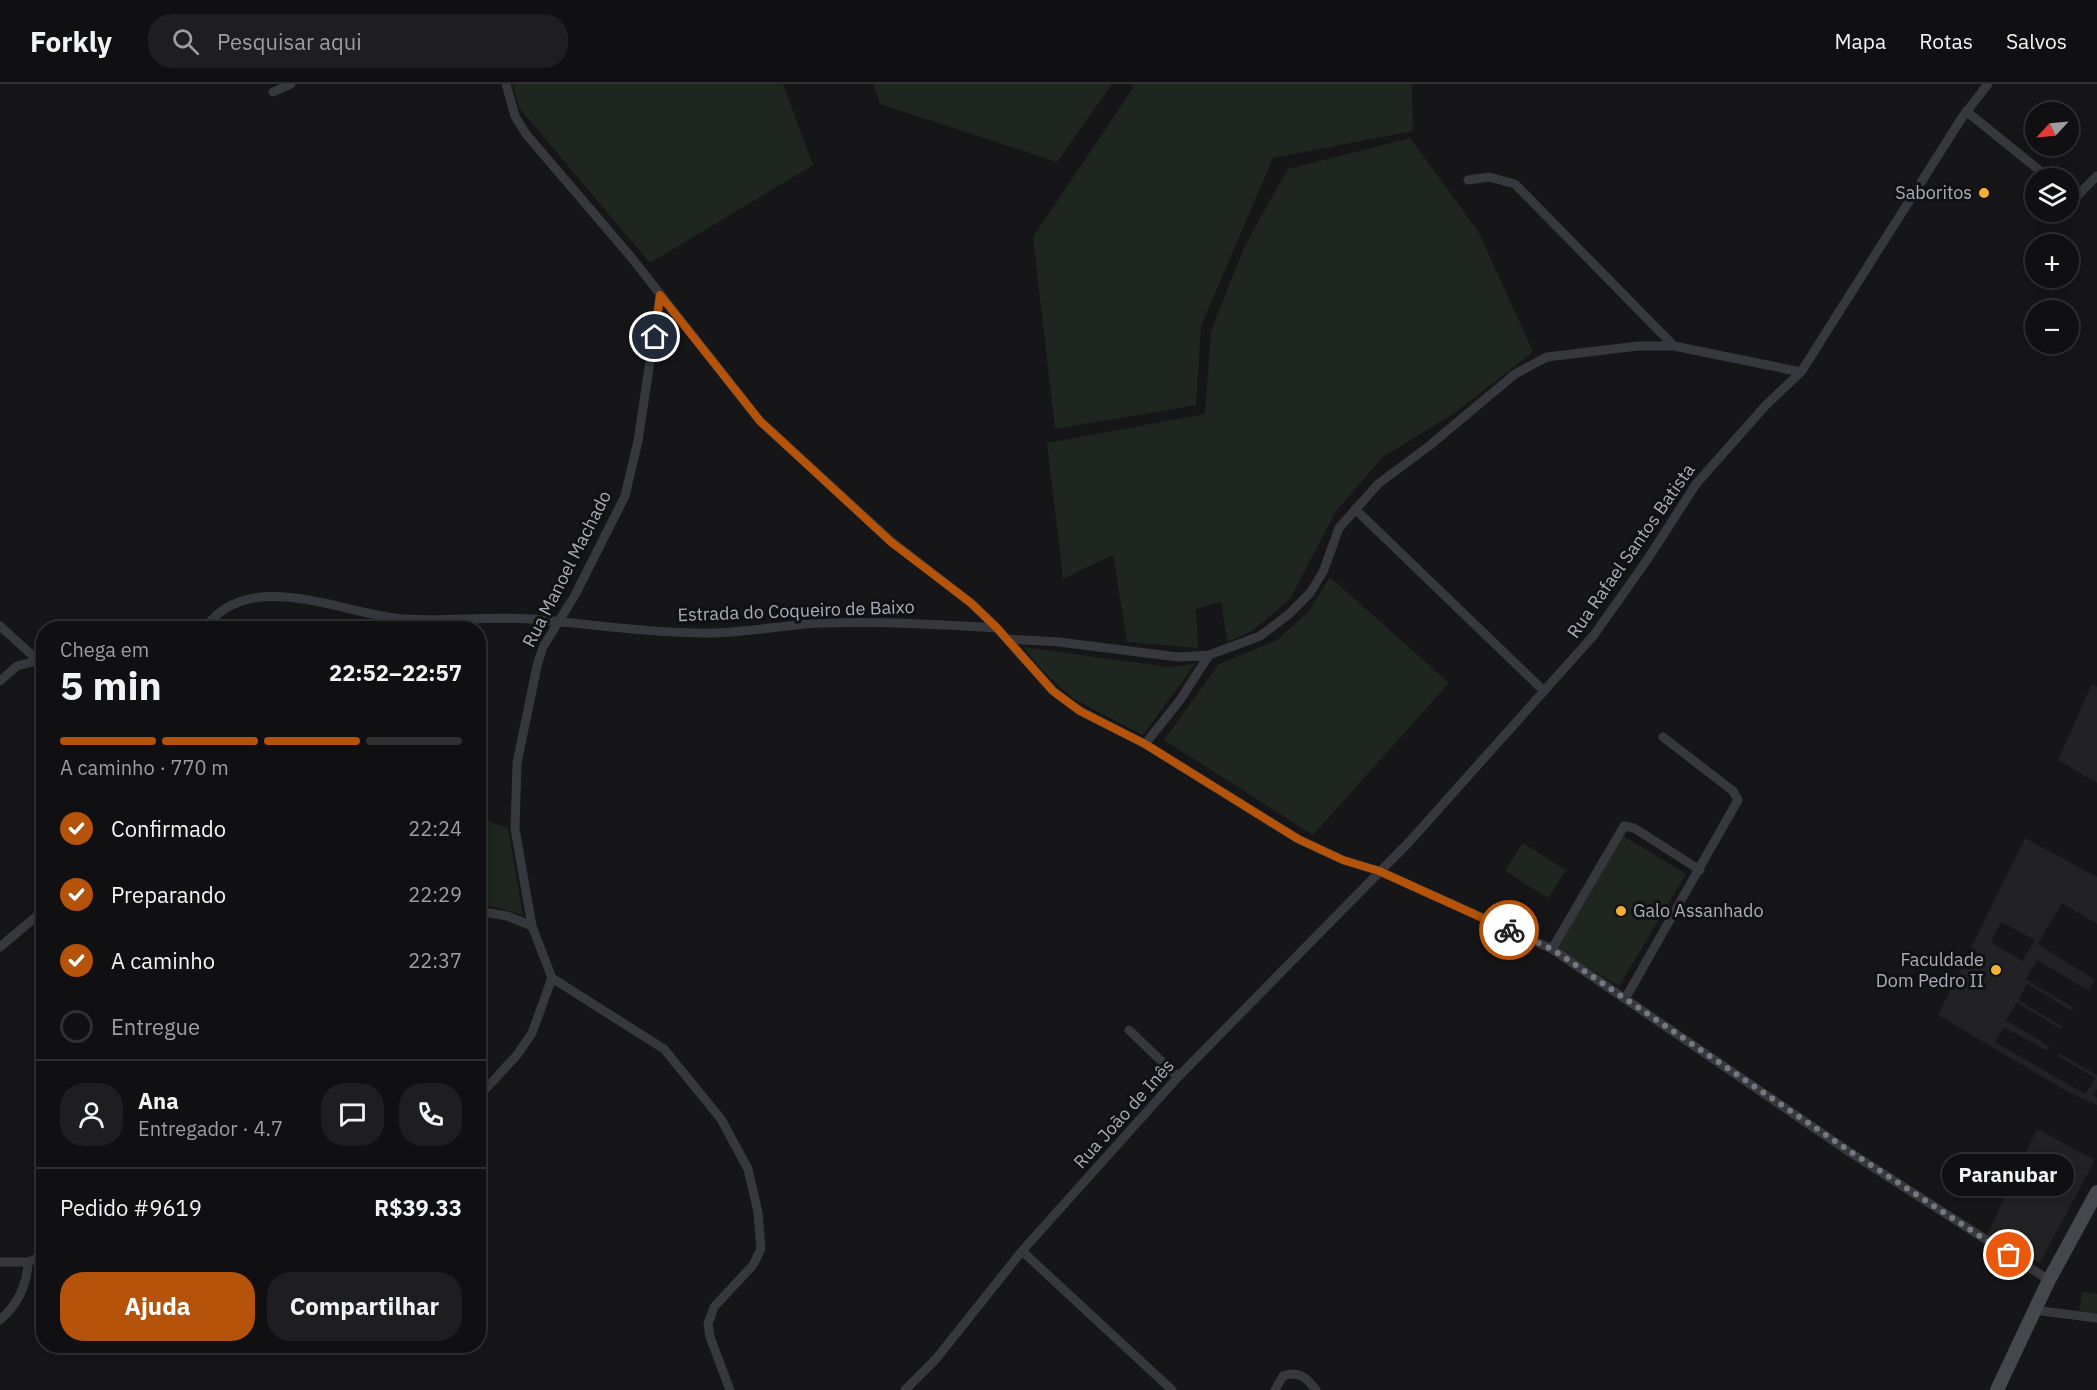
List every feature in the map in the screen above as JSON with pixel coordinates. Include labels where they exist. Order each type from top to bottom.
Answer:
[{"type":"main road","points":[[1997,1390],[2049,1280],[2097,1192]]},
{"type":"street","points":[[273,92],[291,84]]},
{"type":"street","points":[[506,84],[515,116],[526,134],[660,295],[760,421],[891,542],[971,603],[997,628],[1053,691],[1080,711],[1145,744],[1298,839],[1343,860],[1379,871],[1552,949],[1851,1152],[2049,1280]]},
{"type":"street","name":"Rua Rafael Santos Batista","points":[[1379,871],[1450,798],[1594,635],[1647,560],[1696,484],[1766,405],[1801,372],[1966,111],[1988,84]]},
{"type":"street","points":[[1966,111],[2037,168]]},
{"type":"street","points":[[2079,191],[2097,176]]},
{"type":"street","points":[[1468,180],[1489,177],[1515,184],[1674,346]]},
{"type":"street","name":"Rua Manoel Machado","points":[[552,978],[532,926],[515,829],[518,763],[540,656],[625,496],[638,441],[660,295]]},
{"type":"street","points":[[1007,639],[1059,642],[1155,656],[1209,655],[1260,636],[1299,605],[1323,572],[1339,528],[1385,477],[1429,446],[1525,367],[1561,354],[1638,346],[1674,346],[1801,372]]},
{"type":"street","points":[[1355,508],[1544,691]]},
{"type":"street","name":"Estrada do Coqueiro de Baixo","points":[[212,621],[231,605],[267,597],[291,597],[403,619],[514,619],[634,630],[706,633],[858,622],[997,628]]},
{"type":"street","points":[[0,626],[36,660]]},
{"type":"street","points":[[1145,744],[1180,700],[1209,655]]},
{"type":"street","points":[[0,681],[17,666],[36,664]]},
{"type":"street","points":[[1626,999],[1738,800],[1733,791],[1663,737]]},
{"type":"street","points":[[1552,949],[1621,828],[1628,825],[1634,828],[1700,870]]},
{"type":"street","name":"Rua João de Inês","points":[[905,1390],[936,1359],[1022,1251],[1178,1077],[1379,871]]},
{"type":"street","points":[[486,912],[507,916],[532,926]]},
{"type":"street","points":[[0,947],[36,917]]},
{"type":"street","points":[[486,1088],[516,1055],[532,1033],[552,978],[664,1049],[721,1119],[748,1168],[758,1212],[761,1249],[753,1265],[714,1307],[708,1324],[710,1337],[730,1390]]},
{"type":"street","points":[[1129,1030],[1178,1077]]},
{"type":"street","points":[[1022,1251],[1172,1390]]},
{"type":"street","points":[[0,1262],[28,1262],[36,1258]]},
{"type":"street","points":[[0,1320],[21,1293],[27,1275],[28,1262]]},
{"type":"street","points":[[2034,1310],[2097,1318]]},
{"type":"street","points":[[1275,1390],[1283,1376],[1294,1373],[1301,1375],[1316,1390]]},
{"type":"shaded area","points":[[512,84],[783,84],[813,165],[650,263],[520,109]]},
{"type":"shaded area","points":[[873,84],[1112,84],[1057,162],[880,104]]},
{"type":"shaded area","points":[[1132,84],[1412,84],[1413,131],[1273,158],[1201,326],[1196,405],[1055,429],[1033,237],[1133,88]]},
{"type":"shaded area","points":[[1410,138],[1478,231],[1533,352],[1453,414],[1383,457],[1336,511],[1290,599],[1252,631],[1227,642],[1221,602],[1196,609],[1198,648],[1127,642],[1113,555],[1063,579],[1047,443],[1205,414],[1211,331],[1245,245],[1288,169]]},
{"type":"shaded area","points":[[1330,577],[1449,683],[1313,835],[1164,740],[1219,664],[1276,641],[1308,612]]},
{"type":"shaded area","points":[[1023,647],[1168,667],[1195,664],[1143,735],[1072,698],[1041,669]]},
{"type":"shaded area","points":[[2092,684],[2097,687],[2097,783],[2058,760]]},
{"type":"shaded area","points":[[486,820],[508,828],[523,915],[486,905]]},
{"type":"shaded area","name":"Galo Assanhado","points":[[1622,835],[1686,874],[1619,986],[1555,948]]},
{"type":"shaded area","name":"Faculdade Dom Pedro II","points":[[2025,838],[2097,877],[2097,924],[2062,903],[2038,944],[2095,980],[2089,991],[2037,960],[2026,979],[2074,1008],[2072,1011],[2027,984],[2019,1000],[2063,1027],[2061,1029],[2017,1003],[2006,1020],[2049,1046],[2047,1051],[2004,1027],[1995,1042],[2085,1094],[2095,1078],[2058,1056],[2059,1053],[2097,1075],[2097,1089],[2093,1095],[2097,1098],[2097,1105],[2068,1092],[1938,1015]],"holes":[[[2001,922],[2035,940],[2022,961],[1991,942]]]},
{"type":"shaded area","points":[[1523,843],[1566,870],[1548,898],[1505,871]]},
{"type":"shaded area","points":[[2037,1129],[2095,1160],[2040,1263],[1987,1235]]},
{"type":"shaded area","points":[[2082,1292],[2097,1294],[2097,1313],[2079,1311]]},
{"type":"way so far","points":[[1509,930],[1552,949],[1851,1152],[2009,1255]]},
{"type":"place","name":"Saboritos","points":[[1984,193]]},
{"type":"place","name":"Galo Assanhado","points":[[1621,911]]},
{"type":"place","name":"Faculdade Dom Pedro II","points":[[1996,970]]},
{"type":"place","name":"Paranubar","points":[[2009,1255]]},
{"type":"route","points":[[655,337],[660,295],[745,405],[760,421],[891,542],[971,603],[997,628],[1029,667],[1053,691],[1080,711],[1145,744],[1221,794],[1298,839],[1343,860],[1379,871],[1509,930]]}]
